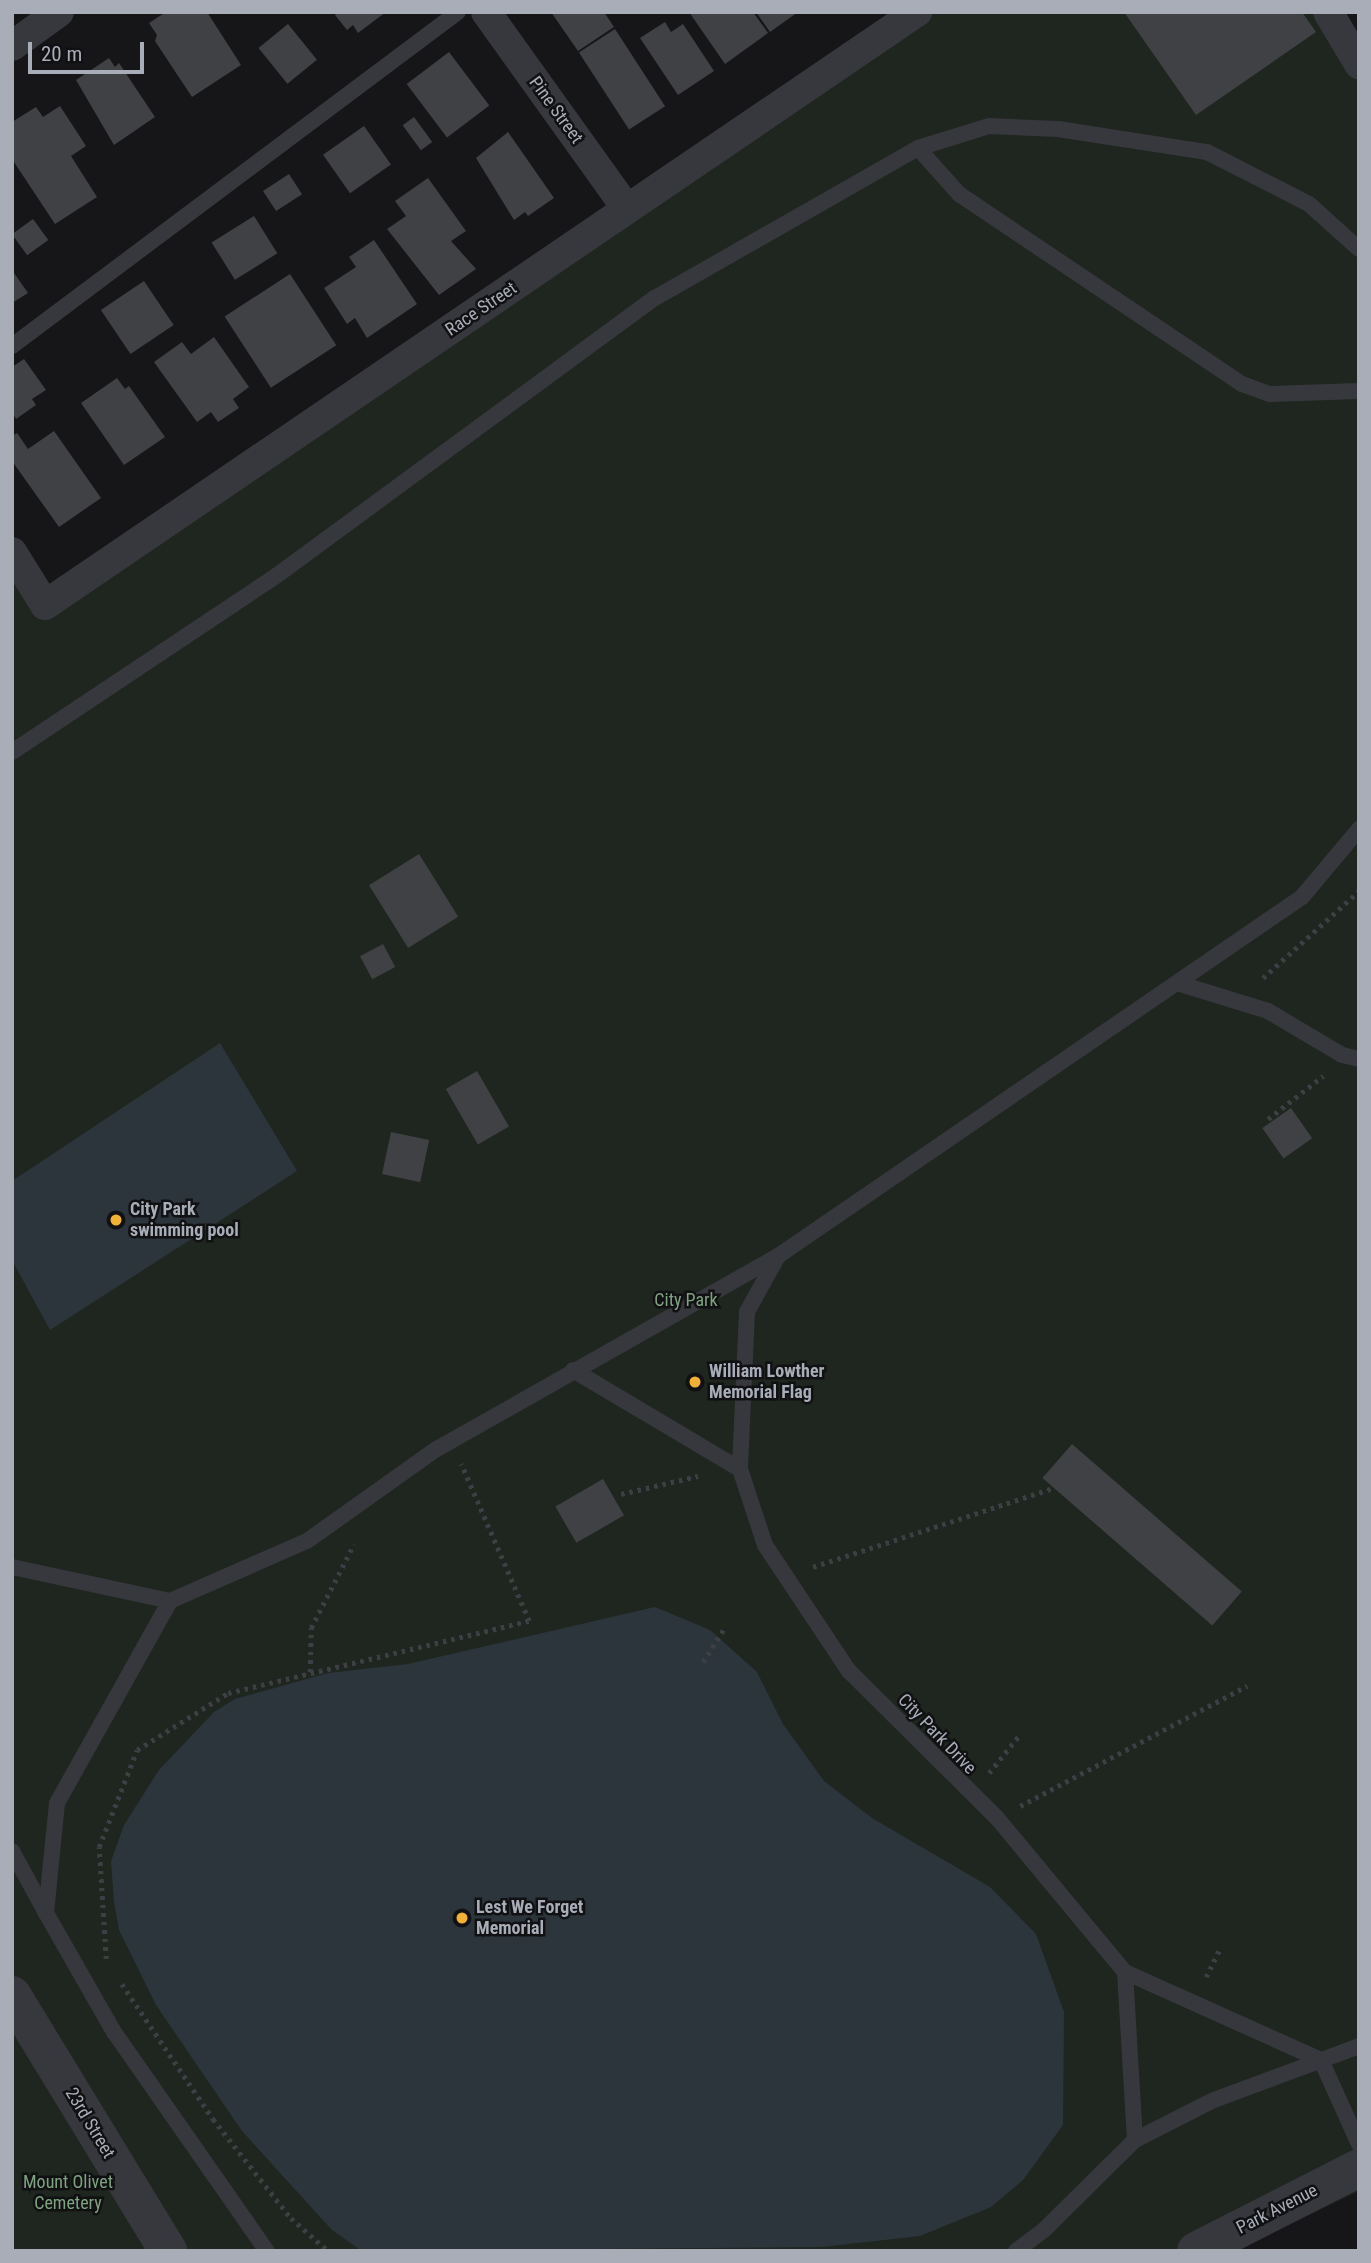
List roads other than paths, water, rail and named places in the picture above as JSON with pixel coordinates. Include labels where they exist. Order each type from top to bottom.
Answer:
[{"type":"street","points":[[12,46],[59,12]]},
{"type":"street","name":"Pine Street","points":[[486,12],[627,209]]},
{"type":"street","name":"Race Street","points":[[12,552],[45,605],[917,12]]},
{"type":"street","points":[[1328,12],[1359,64]]},
{"type":"street","name":"23rd Street","points":[[12,1995],[168,2251]]},
{"type":"street","name":"Park Avenue","points":[[1196,2251],[1359,2168]]},
{"type":"lane","points":[[12,346],[458,12]]},
{"type":"lane","points":[[12,752],[276,576],[655,298],[918,148],[989,126],[1058,129],[1208,152],[1309,204],[1359,248]]},
{"type":"lane","points":[[918,148],[959,194],[1242,384],[1270,394],[1359,391]]},
{"type":"lane","points":[[12,1567],[170,1601],[307,1541],[451,1441],[778,1256],[1302,897],[1359,829]]},
{"type":"lane","points":[[1177,983],[1268,1011],[1342,1055],[1359,1059]]},
{"type":"lane","name":"City Park Drive","points":[[778,1256],[747,1312],[740,1469],[765,1545],[848,1670],[970,1796],[998,1818],[1125,1972],[1321,2060]]},
{"type":"lane","points":[[573,1370],[740,1469]]},
{"type":"lane","points":[[46,1913],[57,1803],[170,1601]]},
{"type":"lane","points":[[12,1852],[114,2032],[267,2251]]},
{"type":"lane","points":[[1125,1972],[1135,2140]]},
{"type":"lane","points":[[1016,2251],[1045,2229],[1135,2140],[1214,2101],[1359,2046]]},
{"type":"lane","points":[[1321,2060],[1359,2144]]},
{"type":"place","name":"City Park swimming pool","points":[[116,1220]]},
{"type":"place","name":"William Lowther Memorial Flag","points":[[695,1382]]},
{"type":"place","name":"Lest We Forget Memorial","points":[[462,1918]]},
{"type":"park label","name":"City Park","points":[[686,1300]]},
{"type":"park label","name":"Mount Olivet Cemetery","points":[[68,2193]]}]
